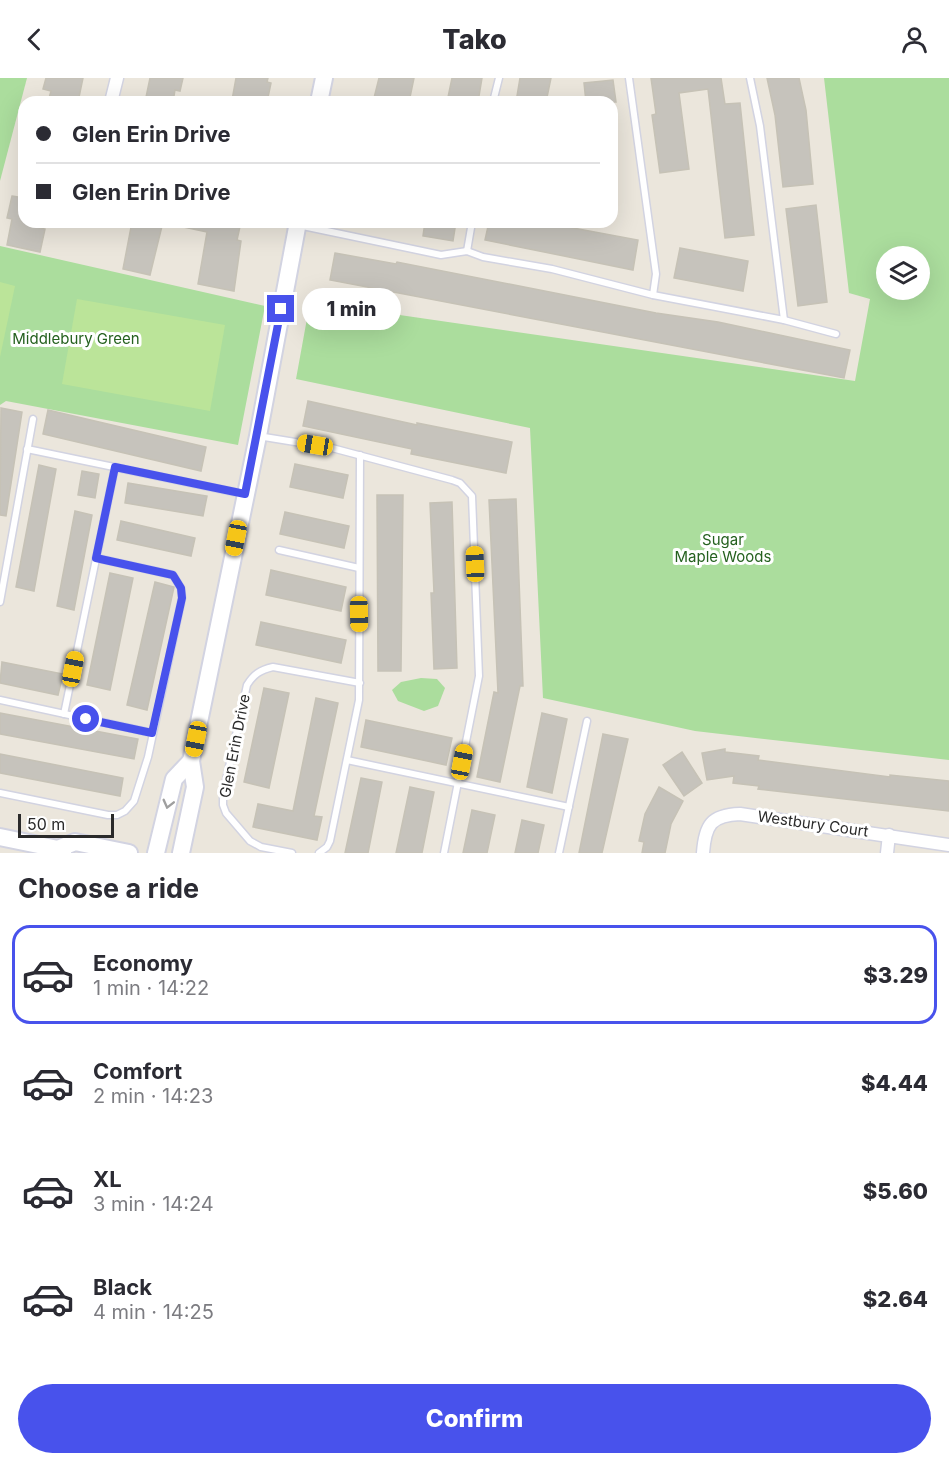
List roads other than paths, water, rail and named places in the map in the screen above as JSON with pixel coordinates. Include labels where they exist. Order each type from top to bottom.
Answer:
[{"type":"street","points":[[112,96],[117,78]]},
{"type":"street","points":[[321,96],[324,78]]},
{"type":"street","name":"Glen Erin Drive","points":[[181,853],[195,787],[191,761],[258,436],[297,228]]},
{"type":"street","name":"Glen Erin Drive","points":[[156,853],[174,779],[191,761]]},
{"type":"street","name":"Westbury Court","points":[[703,853],[705,833],[714,820],[728,814],[741,814],[949,845]]},
{"type":"street","points":[[887,853],[889,835]]},
{"type":"street","points":[[0,837],[60,851],[75,842],[129,853]]},
{"type":"lane","points":[[494,96],[499,78]]},
{"type":"lane","points":[[629,78],[656,273],[653,294]]},
{"type":"lane","points":[[750,78],[760,126],[784,320]]},
{"type":"lane","points":[[316,228],[441,255],[467,251],[483,257],[552,269],[653,294],[784,320],[836,334]]},
{"type":"lane","points":[[467,251],[471,228]]},
{"type":"lane","points":[[0,602],[33,419]]},
{"type":"lane","points":[[258,436],[332,448],[460,483],[472,496],[479,676],[444,853]]},
{"type":"lane","points":[[27,449],[245,494]]},
{"type":"lane","points":[[319,853],[330,841],[360,684],[358,568],[360,455]]},
{"type":"lane","points":[[64,714],[115,467]]},
{"type":"lane","points":[[279,550],[358,568]]},
{"type":"lane","points":[[0,793],[108,815],[117,815],[125,811],[134,801],[148,757],[182,598],[181,588],[173,575],[96,558]]},
{"type":"lane","name":"Glen Erin Drive","points":[[292,853],[256,846],[249,841],[226,813],[223,805],[223,794],[247,685],[253,675],[262,669],[273,667],[360,684]]},
{"type":"lane","points":[[0,700],[152,733]]},
{"type":"lane","points":[[559,853],[587,721]]},
{"type":"lane","points":[[347,760],[569,807]]},
{"type":"park label","name":"Middlebury Green","points":[[76,339]]},
{"type":"park label","name":"Sugar Maple Woods","points":[[723,548]]}]
